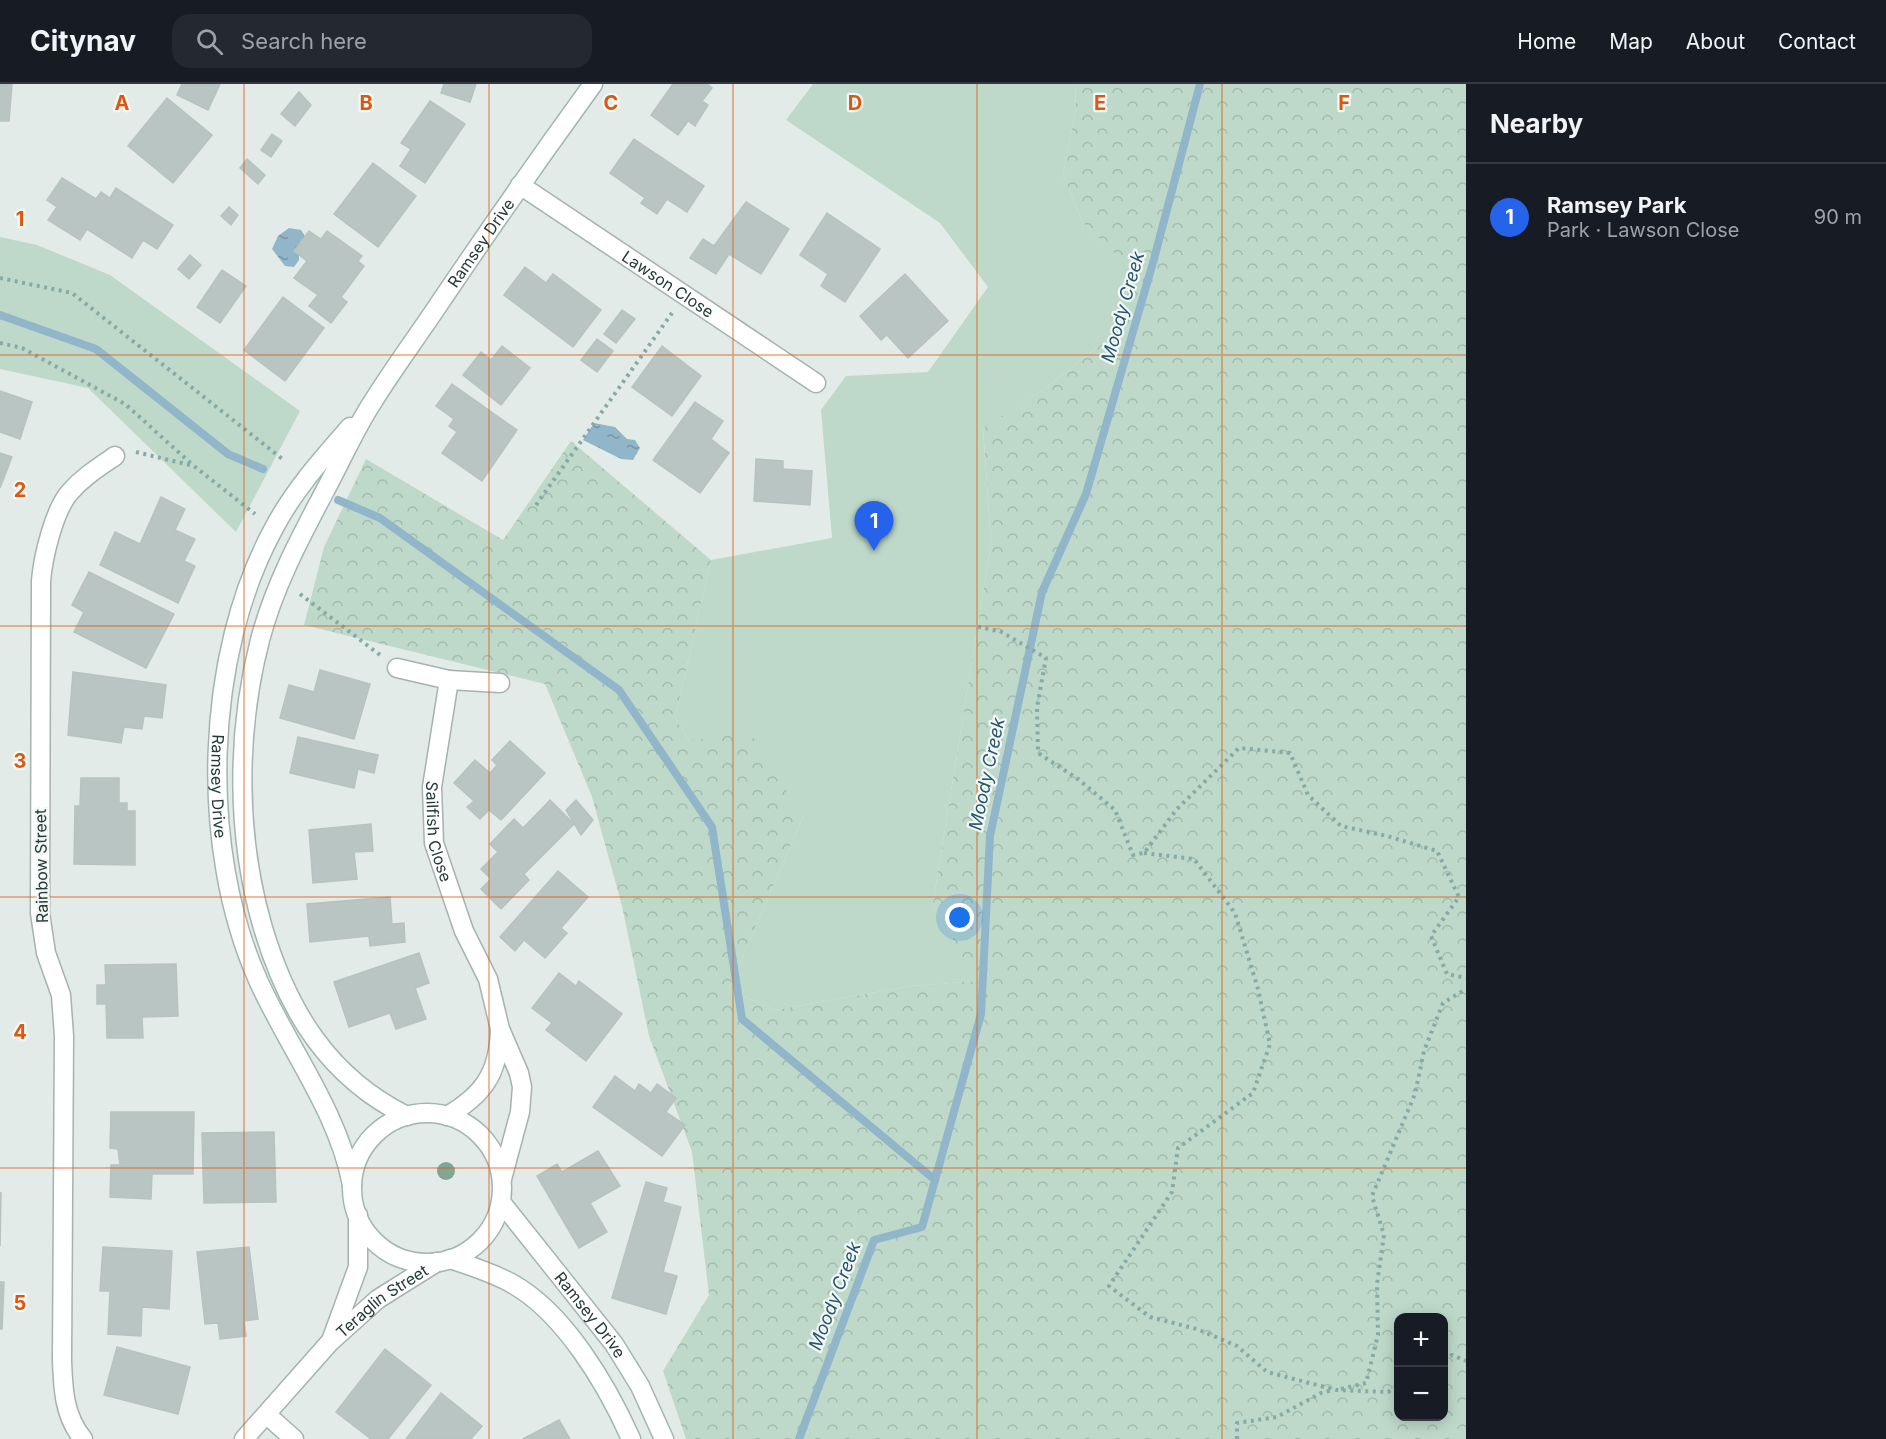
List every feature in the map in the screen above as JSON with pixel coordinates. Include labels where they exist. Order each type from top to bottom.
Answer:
[{"type":"main road","name":"Ramsey Drive","points":[[407,1116],[362,1090],[336,1067],[313,1038],[272,956],[248,866],[243,814],[245,724],[260,639],[281,580],[371,404],[520,184],[593,84]]},
{"type":"main road","name":"Lawson Close","points":[[520,184],[816,383]]},
{"type":"main road","name":"Ramsey Drive","points":[[352,1185],[339,1136],[288,1042],[258,979],[240,933],[222,846],[219,765],[227,669],[254,571],[273,529],[299,485],[371,404]]},
{"type":"main road","name":"Rainbow Street","points":[[83,1439],[70,1420],[63,1396],[64,1036],[61,995],[46,953],[40,913],[41,581],[48,541],[68,494],[86,476],[115,456]]},
{"type":"main road","points":[[397,668],[450,680],[500,683]]},
{"type":"main road","name":"Sailfish Close","points":[[450,680],[432,787],[434,843],[464,931],[488,979],[500,1029],[519,1073],[522,1088],[520,1112],[502,1179]]},
{"type":"main road","name":"Sailfish Close","points":[[447,1116],[476,1094],[493,1073],[499,1056],[500,1029]]},
{"type":"main road","points":[[427,1113],[447,1116],[467,1124],[484,1139],[496,1158],[502,1179],[501,1202],[495,1221],[484,1238],[468,1251],[443,1261],[417,1262],[398,1257],[381,1246],[367,1232],[358,1215],[352,1185],[357,1162],[368,1141],[386,1125],[407,1116],[427,1113]]},
{"type":"main road","name":"Ramsey Drive","points":[[501,1202],[614,1344],[640,1386],[664,1439]]},
{"type":"main road","name":"Teraglin Street","points":[[330,1342],[358,1267],[358,1215]]},
{"type":"main road","name":"Ramsey Drive","points":[[443,1261],[512,1283],[545,1309],[566,1333],[603,1386],[631,1439]]},
{"type":"main road","name":"Teraglin Street","points":[[244,1439],[330,1342],[378,1299],[443,1261]]},
{"type":"main road","points":[[267,1415],[294,1439]]},
{"type":"path","points":[[0,278],[72,293],[285,461]]},
{"type":"path","points":[[536,505],[685,295]]},
{"type":"path","points":[[0,343],[22,348],[125,404],[194,466],[255,514]]},
{"type":"path","points":[[115,456],[138,451],[194,466]]},
{"type":"path","points":[[281,580],[397,668]]},
{"type":"path","points":[[978,627],[1000,631],[1046,658],[1037,707],[1038,753],[1078,779],[1115,810],[1133,855],[1144,853],[1194,859],[1235,913],[1258,989],[1270,1044],[1253,1093],[1178,1148],[1172,1192],[1109,1286],[1150,1317],[1197,1329],[1237,1346],[1267,1372],[1336,1390],[1388,1392],[1394,1388]]},
{"type":"path","points":[[1144,853],[1177,809],[1239,748],[1290,753],[1308,795],[1341,826],[1387,836],[1437,851],[1458,897],[1431,936],[1447,974],[1466,978]]},
{"type":"path","points":[[1237,1439],[1237,1423],[1277,1417],[1321,1393],[1366,1383],[1378,1335],[1377,1284],[1384,1235],[1372,1196],[1414,1094],[1424,1051],[1443,1003],[1466,989]]},
{"type":"path","points":[[1448,1357],[1452,1355],[1466,1361]]},
{"type":"green space","points":[[813,84],[1075,84],[1076,109],[1063,175],[1083,223],[1134,270],[1112,336],[1047,387],[983,429],[991,543],[933,903],[977,981],[911,986],[775,1010],[728,990],[803,817],[689,741],[675,718],[711,560],[832,538],[821,410],[846,376],[928,372],[988,287],[940,223],[786,120]]},
{"type":"green space","points":[[1075,84],[1466,84],[1466,1439],[686,1439],[663,1371],[709,1295],[692,1152],[649,1036],[622,906],[592,797],[545,684],[304,625],[324,547],[366,459],[503,540],[571,441],[711,560],[675,718],[689,741],[749,731],[803,817],[728,990],[775,1010],[911,986],[976,981],[933,903],[991,543],[983,428],[1047,387],[1112,336],[1134,271],[1083,223],[1063,175],[1076,109]]},
{"type":"green space","points":[[0,237],[37,245],[110,275],[300,411],[236,532],[88,388],[0,369]]},
{"type":"water","points":[[289,228],[301,230],[307,239],[299,250],[299,260],[294,267],[285,266],[272,249],[278,236]]},
{"type":"water","points":[[594,423],[615,427],[627,439],[635,440],[640,448],[633,460],[621,459],[583,440]]},
{"type":"building","points":[[0,84],[12,84],[9,121],[0,121]]},
{"type":"building","points":[[182,84],[220,84],[208,110],[177,95]]},
{"type":"building","points":[[444,84],[476,84],[470,102],[441,93]]},
{"type":"building","points":[[673,84],[707,84],[712,88],[702,101],[708,105],[695,126],[688,121],[678,135],[651,115]]},
{"type":"building","points":[[299,92],[311,105],[295,126],[281,114]]},
{"type":"building","points":[[167,98],[212,135],[173,183],[128,146]]},
{"type":"building","points":[[430,101],[465,124],[425,183],[400,166],[411,149],[401,143]]},
{"type":"building","points":[[272,134],[282,141],[271,157],[261,150]]},
{"type":"building","points":[[634,139],[704,186],[687,212],[667,199],[657,214],[641,203],[645,198],[610,173]]},
{"type":"building","points":[[247,159],[265,175],[258,184],[240,168]]},
{"type":"building","points":[[373,163],[416,196],[378,247],[334,214]]},
{"type":"building","points":[[62,178],[96,199],[101,192],[110,198],[116,188],[173,225],[157,249],[143,240],[132,258],[87,229],[80,240],[48,220],[57,207],[47,200]]},
{"type":"building","points":[[746,202],[789,229],[761,274],[729,254],[716,274],[690,258],[703,239],[714,246]]},
{"type":"building","points":[[229,207],[238,215],[231,225],[221,216]]},
{"type":"building","points":[[827,213],[880,249],[845,302],[821,286],[828,274],[800,255]]},
{"type":"building","points":[[309,231],[321,239],[327,231],[362,256],[358,261],[364,266],[341,297],[347,302],[331,323],[309,306],[318,295],[294,278],[307,261],[294,251]]},
{"type":"building","points":[[190,255],[201,265],[189,279],[178,269]]},
{"type":"building","points":[[525,267],[546,283],[553,274],[601,310],[573,347],[504,295]]},
{"type":"building","points":[[222,270],[246,286],[220,323],[197,307]]},
{"type":"building","points":[[905,274],[948,321],[908,358],[887,335],[881,340],[860,316]]},
{"type":"building","points":[[283,297],[324,328],[285,381],[244,350]]},
{"type":"building","points":[[622,310],[635,319],[616,343],[604,334]]},
{"type":"building","points":[[597,339],[613,351],[597,372],[581,360]]},
{"type":"building","points":[[502,346],[530,368],[501,405],[463,375],[481,352],[491,360]]},
{"type":"building","points":[[662,346],[701,376],[672,416],[632,387]]},
{"type":"building","points":[[452,384],[517,430],[482,481],[442,453],[457,432],[449,426],[454,419],[436,406]]},
{"type":"building","points":[[0,391],[32,402],[20,439],[0,432]]},
{"type":"building","points":[[695,402],[723,421],[711,439],[729,453],[700,493],[653,460]]},
{"type":"building","points":[[0,453],[12,457],[0,488]]},
{"type":"building","points":[[756,459],[783,461],[783,469],[812,471],[810,505],[754,501]]},
{"type":"building","points":[[161,497],[185,509],[175,530],[195,539],[184,561],[195,566],[178,603],[100,565],[115,532],[140,544]]},
{"type":"building","points":[[89,572],[174,614],[146,668],[74,632],[84,612],[72,605]]},
{"type":"building","points":[[320,670],[370,684],[354,739],[280,718],[289,685],[314,692]]},
{"type":"building","points":[[73,672],[166,685],[162,718],[144,716],[142,729],[124,727],[121,743],[68,735]]},
{"type":"building","points":[[298,737],[378,755],[374,773],[358,769],[354,788],[290,773]]},
{"type":"building","points":[[510,741],[545,773],[501,820],[489,810],[480,819],[467,807],[474,801],[454,783],[475,760],[490,773],[497,765],[492,760]]},
{"type":"building","points":[[81,778],[119,778],[119,803],[127,803],[127,811],[135,811],[135,865],[74,864],[75,806],[80,806]]},
{"type":"building","points":[[550,800],[574,824],[524,874],[529,880],[501,909],[481,889],[491,879],[481,869],[498,852],[490,844],[514,819],[523,828]]},
{"type":"building","points":[[576,800],[593,820],[581,835],[566,810]]},
{"type":"building","points":[[371,824],[373,851],[354,852],[357,879],[313,883],[309,830]]},
{"type":"building","points":[[558,871],[588,897],[561,928],[567,933],[545,958],[524,940],[515,951],[500,937]]},
{"type":"building","points":[[390,897],[392,924],[404,923],[405,942],[370,946],[369,936],[310,942],[307,904]]},
{"type":"building","points":[[419,953],[429,983],[415,988],[426,1019],[396,1029],[390,1013],[349,1027],[334,982]]},
{"type":"building","points":[[176,964],[178,1016],[142,1017],[143,1038],[107,1038],[106,1004],[97,1004],[97,985],[106,985],[105,965]]},
{"type":"building","points":[[559,973],[576,986],[579,981],[622,1014],[586,1061],[546,1030],[552,1023],[532,1008]]},
{"type":"building","points":[[615,1076],[635,1091],[639,1084],[651,1093],[657,1084],[676,1098],[666,1112],[685,1125],[662,1156],[593,1107]]},
{"type":"building","points":[[111,1112],[194,1112],[193,1174],[152,1174],[151,1199],[110,1197],[111,1165],[120,1165],[118,1149],[110,1148]]},
{"type":"building","points":[[274,1132],[276,1202],[204,1203],[202,1133]]},
{"type":"building","points":[[598,1151],[620,1186],[590,1203],[607,1232],[579,1248],[537,1176],[557,1164],[562,1172]]},
{"type":"building","points":[[646,1182],[667,1188],[663,1202],[681,1207],[663,1272],[677,1276],[666,1314],[612,1298]]},
{"type":"building","points":[[0,1193],[1,1193],[0,1246]]},
{"type":"building","points":[[103,1247],[172,1251],[169,1309],[142,1307],[141,1336],[108,1334],[110,1291],[100,1291]]},
{"type":"building","points":[[249,1247],[258,1319],[244,1321],[246,1336],[220,1339],[218,1323],[205,1324],[197,1252]]},
{"type":"building","points":[[0,1282],[4,1282],[2,1329],[0,1329]]},
{"type":"building","points":[[117,1347],[190,1367],[178,1414],[104,1395]]},
{"type":"building","points":[[385,1349],[431,1385],[388,1439],[371,1439],[336,1412]]},
{"type":"building","points":[[441,1393],[482,1426],[471,1439],[406,1439]]},
{"type":"building","points":[[559,1420],[570,1439],[523,1439]]},
{"type":"waterway","name":"Moody Creek","points":[[799,1439],[874,1240],[922,1227],[981,1014],[990,836],[1042,592],[1086,494],[1154,259],[1200,84]]},
{"type":"waterway","points":[[0,315],[96,349],[228,454],[263,469]]},
{"type":"waterway","points":[[338,500],[380,518],[619,690],[712,827],[742,1019],[935,1180]]},
{"type":"place","name":"Ramsey Park","points":[[874,551]]}]
